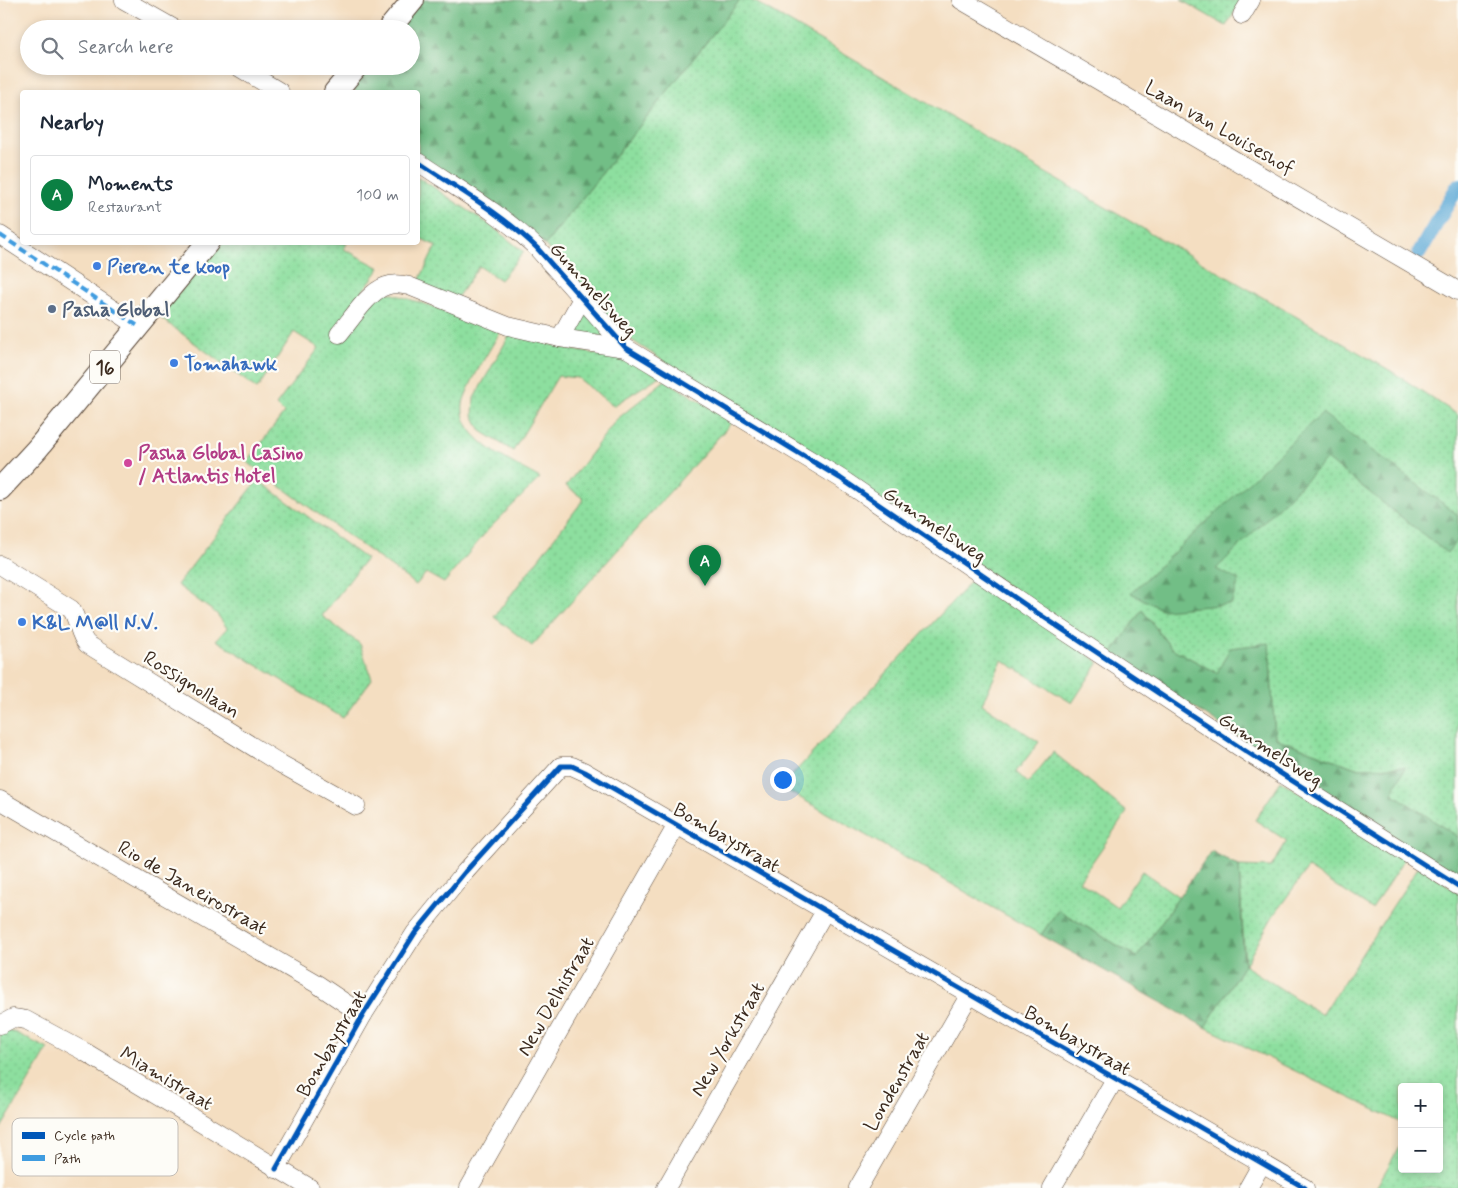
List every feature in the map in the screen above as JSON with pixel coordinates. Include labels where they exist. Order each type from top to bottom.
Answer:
[{"type":"main road","points":[[396,20],[413,0]]},
{"type":"main road","points":[[337,90],[349,75]]},
{"type":"main road","name":"16","points":[[1,485],[37,449],[206,245]]},
{"type":"street","points":[[124,0],[159,20]]},
{"type":"street","name":"Laan van Louiseshof","points":[[961,0],[1458,291]]},
{"type":"street","points":[[1242,15],[1251,0]]},
{"type":"street","points":[[252,75],[277,90]]},
{"type":"street","name":"Gummelsweg","points":[[420,163],[521,233],[537,248],[581,300],[626,348],[840,478],[1036,612],[1247,752],[1458,886]]},
{"type":"street","points":[[0,235],[138,326]]},
{"type":"street","points":[[339,334],[374,292],[386,285],[396,284],[409,286],[508,326],[560,338],[626,348]]},
{"type":"street","points":[[560,338],[581,300]]},
{"type":"street","name":"Rossignollaan","points":[[0,565],[71,609],[75,614],[82,639],[87,644],[281,764],[356,806]]},
{"type":"street","name":"Bombaystraat","points":[[276,1169],[363,1015],[415,933],[465,872],[561,766],[572,766],[1305,1188]]},
{"type":"street","name":"Rio de Janeirostraat","points":[[0,800],[317,984],[363,1015]]},
{"type":"street","name":"New Delhistraat","points":[[469,1188],[677,825]]},
{"type":"street","name":"New Yorkstraat","points":[[666,1188],[825,911]]},
{"type":"street","name":"Londenstraat","points":[[858,1188],[970,994]]},
{"type":"street","name":"Miamistraat","points":[[0,1025],[13,1018],[26,1020],[85,1052],[310,1188]]},
{"type":"street","points":[[1052,1188],[1115,1079]]},
{"type":"street","points":[[1248,1188],[1262,1163]]},
{"type":"green space","points":[[422,0],[740,0],[545,245],[420,157],[420,90],[354,90],[358,75],[420,75],[420,20],[405,20]]},
{"type":"green space","points":[[740,0],[752,0],[1046,173],[1391,371],[1458,415],[1458,837],[1391,793],[1404,767],[1356,768],[1275,738],[1269,643],[1217,673],[1171,648],[1142,610],[1112,654],[633,341],[588,299],[545,245]]},
{"type":"green space","points":[[1181,0],[1242,0],[1226,26]]},
{"type":"green space","points":[[420,178],[490,225],[524,252],[500,280],[479,266],[456,299],[416,287],[436,246],[420,238]]},
{"type":"green space","points":[[221,245],[346,245],[344,249],[380,268],[349,309],[381,290],[496,327],[500,332],[469,388],[465,397],[463,411],[467,424],[475,436],[501,456],[540,478],[487,531],[444,583],[426,573],[416,585],[247,462],[284,413],[276,405],[319,348],[294,332],[257,389],[158,316]]},
{"type":"green space","points":[[583,307],[615,341],[567,336]]},
{"type":"green space","points":[[516,334],[567,349],[631,360],[660,376],[613,406],[578,378],[558,376],[513,451],[481,431],[473,415],[474,398],[509,336]]},
{"type":"green space","points":[[665,380],[733,421],[532,646],[494,617],[584,499],[566,486],[616,420]]},
{"type":"green space","points":[[1322,413],[1458,515],[1458,539],[1447,553],[1327,459],[1216,569],[1239,580],[1231,604],[1163,610],[1131,593]]},
{"type":"green space","points":[[258,480],[366,559],[322,616],[360,644],[372,679],[343,718],[216,640],[227,628],[217,614],[177,585]]},
{"type":"green space","points":[[976,576],[1099,662],[1072,703],[1002,660],[982,704],[1039,742],[1016,772],[1028,783],[1053,752],[1127,812],[1079,881],[1117,907],[1142,871],[1179,897],[1137,957],[1058,910],[1041,935],[781,787]]},
{"type":"green space","points":[[1142,610],[1171,648],[1217,673],[1230,648],[1269,643],[1275,738],[1356,768],[1405,767],[1392,793],[1458,837],[1458,880],[1112,654]]},
{"type":"green space","points":[[1281,781],[1405,858],[1372,909],[1308,868],[1273,916],[1245,965],[1239,866],[1271,867],[1287,841],[1255,820]]},
{"type":"green space","points":[[1211,851],[1239,866],[1244,965],[1205,1027],[1041,935],[1058,910],[1137,957]]},
{"type":"green space","points":[[1419,866],[1458,892],[1458,1188],[1376,1188],[1398,1149],[1398,1173],[1443,1173],[1443,1083],[1398,1083],[1398,1121],[1205,1027],[1244,965],[1322,1015]]},
{"type":"green space","points":[[5,1030],[16,1033],[48,1049],[0,1130],[0,1036]]},
{"type":"waterway","points":[[1419,253],[1458,186]]},
{"type":"marked path","points":[[0,235],[138,326]]},
{"type":"cycle path","points":[[420,163],[479,202],[537,248],[626,348],[840,478],[1036,612],[1247,752],[1458,886]]},
{"type":"cycle path","points":[[276,1169],[363,1015],[415,933],[465,872],[561,766],[572,766],[1305,1188]]},
{"type":"place","name":"Pieren te koop","points":[[97,266]]},
{"type":"place","name":"Pasha Global","points":[[52,309]]},
{"type":"place","name":"Tomahawk","points":[[174,363]]},
{"type":"place","name":"Pasha Global Casino / Atlantis Hotel","points":[[128,463]]},
{"type":"place","name":"Moments","points":[[705,586]]},
{"type":"place","name":"K&L M@ll N.V.","points":[[22,622]]}]
